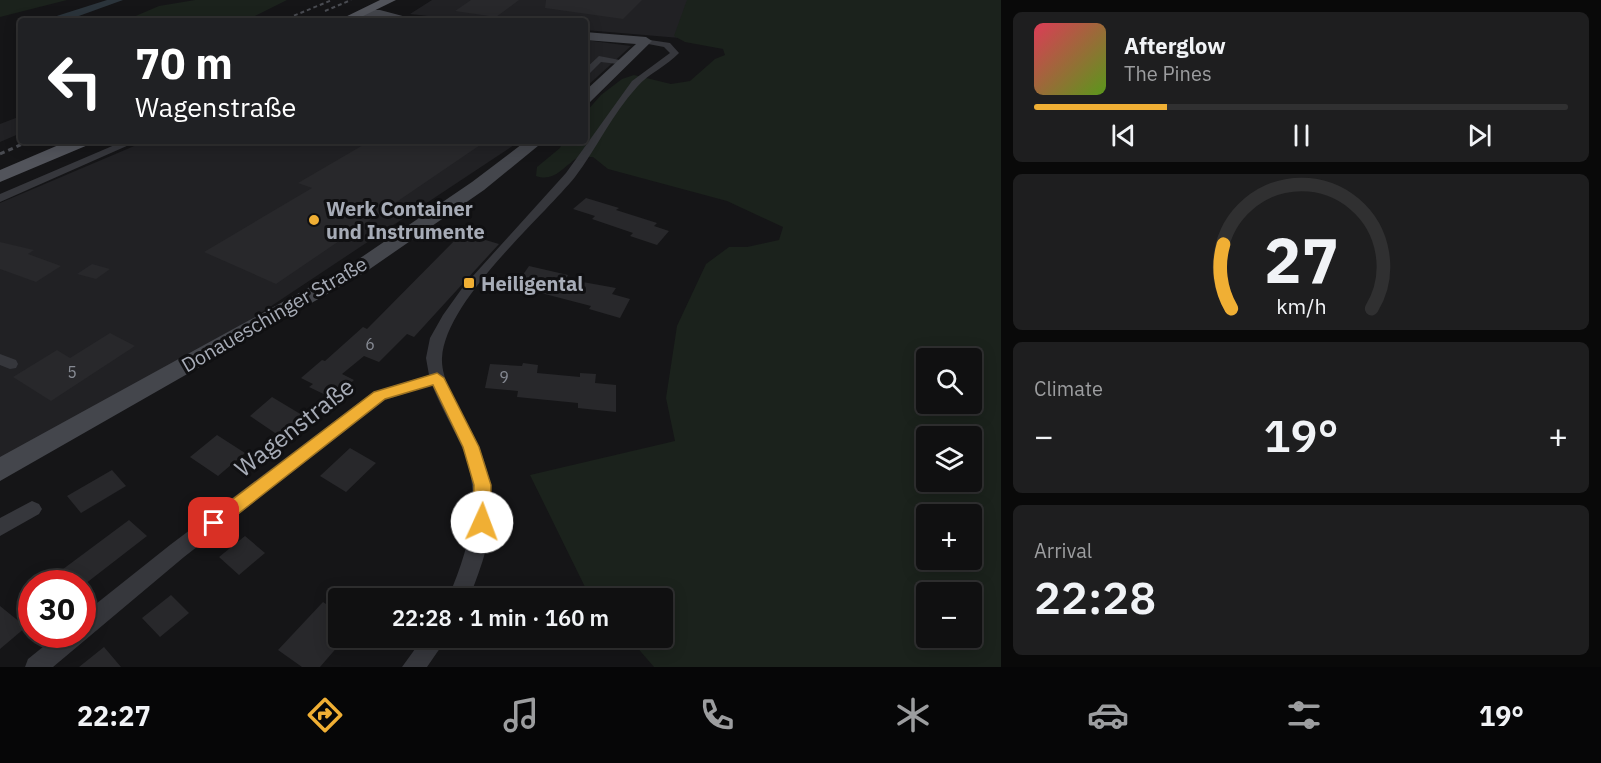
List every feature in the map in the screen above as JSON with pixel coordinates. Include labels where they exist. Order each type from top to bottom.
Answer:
[{"type":"main road","points":[[369,16],[390,0]]},
{"type":"main road","points":[[369,16],[407,0]]},
{"type":"main road","points":[[0,177],[75,144]]},
{"type":"street","points":[[369,16],[385,18]]},
{"type":"street","points":[[463,588],[472,569],[480,532],[483,485],[471,447],[437,378],[434,357],[436,337],[446,319],[571,174],[616,104],[638,81],[675,53],[667,45],[588,36]]},
{"type":"street","points":[[588,96],[646,42]]},
{"type":"street","points":[[588,72],[599,59],[626,62]]},
{"type":"street","points":[[0,198],[126,144]]},
{"type":"street","name":"Donaueschinger Straße","points":[[0,470],[357,269],[478,186],[532,144]]},
{"type":"street","name":"Wagenstraße","points":[[96,618],[177,551],[379,396],[437,378]]},
{"type":"street","points":[[0,528],[32,509]]},
{"type":"street","points":[[36,667],[59,648]]},
{"type":"street","points":[[413,667],[428,648]]},
{"type":"shaded area","points":[[0,0],[67,0],[0,17]]},
{"type":"shaded area","points":[[107,0],[123,0],[73,18],[50,18]]},
{"type":"shaded area","points":[[195,0],[287,0],[251,18],[131,18],[159,6]]},
{"type":"shaded area","points":[[432,0],[697,0],[680,38],[588,30],[588,18],[445,18],[410,14]]},
{"type":"shaded area","points":[[687,0],[1001,0],[1001,667],[654,667],[638,648],[673,648],[673,588],[586,588],[530,475],[675,441],[666,398],[677,326],[706,264],[729,247],[747,247],[779,240],[783,227],[727,201],[608,169],[593,157],[576,159],[552,176],[536,176],[537,167],[562,144],[588,144],[588,110],[601,95],[622,79],[634,75],[671,84],[690,81],[715,59],[725,55],[723,49],[685,42],[674,36]]},
{"type":"shaded area","points":[[588,40],[631,46],[588,85]]},
{"type":"shaded area","points":[[18,117],[18,134],[0,142],[0,124]]},
{"type":"shaded area","points":[[139,144],[515,144],[241,326],[0,460],[0,203]]},
{"type":"building","points":[[471,0],[519,0],[496,17],[455,11]]},
{"type":"building","points":[[546,0],[642,0],[623,19],[545,8]]},
{"type":"building","name":"Werk Container und Instrumente","points":[[365,144],[482,144],[276,284],[204,252],[312,188],[298,183]]},
{"type":"building","points":[[586,198],[657,223],[654,226],[669,231],[657,245],[630,236],[633,233],[592,219],[595,216],[573,209]]},
{"type":"building","points":[[462,233],[499,244],[414,337],[407,334],[379,362],[364,356],[342,374],[354,380],[334,399],[309,387],[313,384],[301,378],[322,360],[325,361],[363,327],[367,329]]},
{"type":"building","points":[[0,242],[34,250],[28,254],[61,266],[36,282],[0,269]]},
{"type":"building","points":[[92,264],[110,269],[96,279],[77,274]]},
{"type":"building","points":[[529,266],[568,275],[566,279],[616,288],[612,294],[630,299],[620,318],[589,309],[591,306],[541,293],[544,288],[518,282]]},
{"type":"building","points":[[110,333],[135,346],[51,401],[13,377],[57,350],[70,358]]},
{"type":"building","points":[[523,363],[538,365],[537,373],[580,377],[580,373],[596,374],[595,383],[616,385],[616,412],[578,408],[578,403],[517,397],[518,391],[485,388],[490,364],[522,366]]},
{"type":"building","points":[[272,397],[307,418],[284,439],[250,416]]},
{"type":"building","points":[[217,435],[245,453],[218,476],[190,457]]},
{"type":"building","points":[[350,448],[376,463],[346,492],[320,476]]},
{"type":"building","points":[[112,470],[126,486],[81,513],[67,496]]},
{"type":"building","points":[[129,520],[147,536],[96,575],[96,570],[62,570]]},
{"type":"building","points":[[245,536],[265,553],[239,575],[219,557]]},
{"type":"building","points":[[171,595],[189,613],[160,637],[142,618]]},
{"type":"building","points":[[323,602],[328,605],[328,648],[336,648],[320,667],[302,667],[278,650]]},
{"type":"building","points":[[0,606],[18,621],[18,634],[0,649]]},
{"type":"building","points":[[104,647],[121,667],[79,667]]},
{"type":"railway","points":[[288,18],[332,0]]},
{"type":"railway","points":[[325,11],[351,0]]},
{"type":"railway","points":[[0,154],[22,144]]},
{"type":"place","name":"Werk Container und Instrumente","points":[[314,220]]},
{"type":"place","name":"Heiligental","points":[[469,283]]},
{"type":"route","points":[[214,523],[379,396],[437,378],[471,447],[483,485],[482,522]]}]
